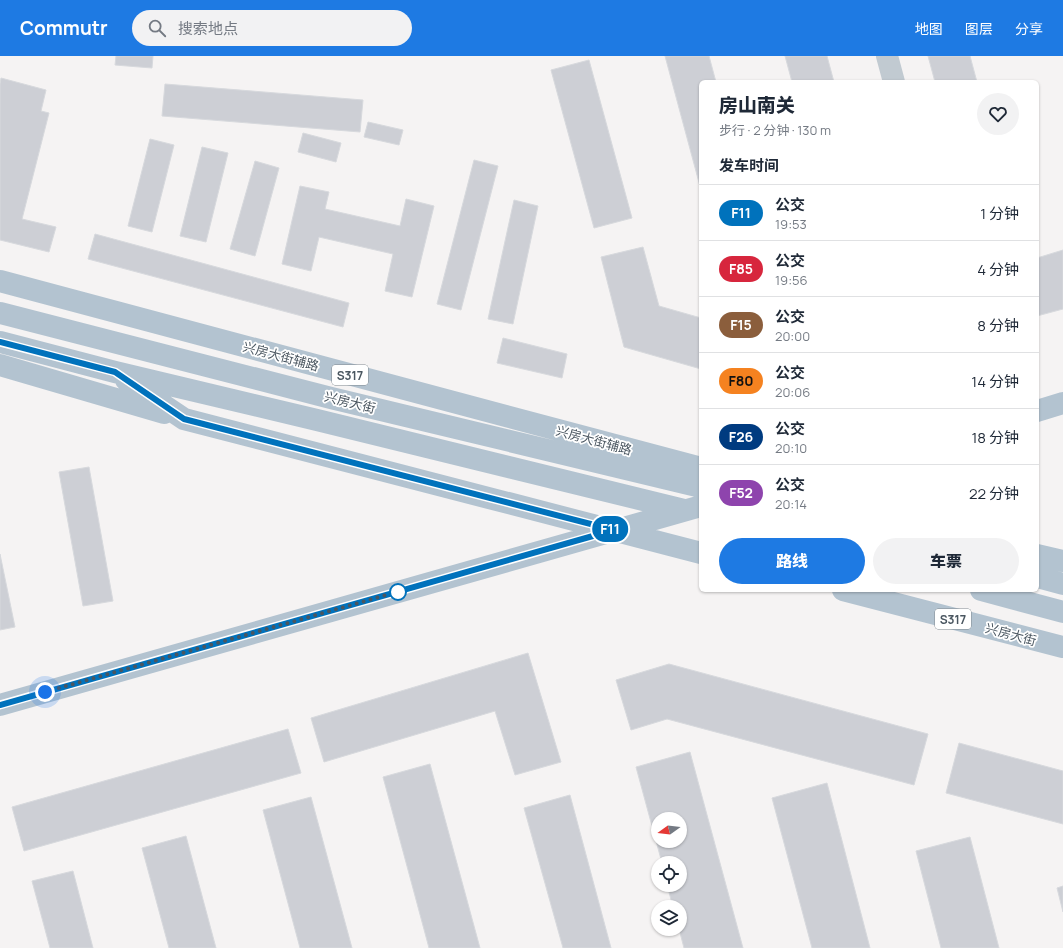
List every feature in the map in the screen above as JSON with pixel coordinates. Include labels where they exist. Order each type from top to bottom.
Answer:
[{"type":"main road","name":"兴房大街辅路","points":[[0,281],[699,467]]},
{"type":"main road","name":"兴房大街","points":[[0,313],[331,398],[699,487]]},
{"type":"main road","name":"兴房大街","points":[[0,342],[115,372],[699,514]]},
{"type":"main road","name":"兴房大街","points":[[0,365],[184,419],[699,552]]},
{"type":"main road","name":"兴房大街","points":[[115,372],[184,419]]},
{"type":"main road","points":[[1039,409],[1063,403]]},
{"type":"main road","points":[[0,705],[699,507]]},
{"type":"main road","points":[[1039,556],[1063,562]]},
{"type":"main road","points":[[1039,578],[1063,584]]},
{"type":"main road","name":"兴房大街","points":[[851,592],[1063,647]]},
{"type":"main road","points":[[988,592],[1063,612]]},
{"type":"street","points":[[887,56],[893,80]]},
{"type":"building","points":[[116,56],[153,56],[152,68],[115,65]]},
{"type":"building","points":[[665,56],[709,56],[715,80],[699,80],[699,183]]},
{"type":"building","points":[[785,56],[827,56],[833,80],[791,80]]},
{"type":"building","points":[[928,56],[970,56],[976,80],[934,80]]},
{"type":"building","points":[[589,60],[632,218],[594,228],[551,70]]},
{"type":"building","points":[[1,78],[46,90],[41,111],[49,113],[22,219],[56,227],[49,252],[0,240]]},
{"type":"building","points":[[165,84],[363,100],[360,132],[162,116]]},
{"type":"building","points":[[368,122],[403,130],[399,145],[364,137]]},
{"type":"building","points":[[303,133],[341,143],[336,162],[298,152]]},
{"type":"building","points":[[150,139],[174,145],[152,232],[128,226]]},
{"type":"building","points":[[202,147],[228,153],[206,242],[180,236]]},
{"type":"building","points":[[474,160],[498,166],[461,310],[437,304]]},
{"type":"building","points":[[255,161],[279,168],[255,256],[230,249]]},
{"type":"building","points":[[300,186],[329,192],[325,209],[400,226],[406,199],[434,206],[412,297],[385,291],[393,254],[319,237],[311,271],[282,264]]},
{"type":"building","points":[[514,200],[538,206],[513,324],[488,319]]},
{"type":"building","points":[[95,234],[349,303],[343,327],[88,259]]},
{"type":"building","points":[[643,247],[659,306],[699,317],[699,368],[624,347],[601,257]]},
{"type":"building","points":[[1063,250],[1063,309],[1039,315],[1039,257]]},
{"type":"building","points":[[503,338],[567,354],[562,378],[497,363]]},
{"type":"building","points":[[89,467],[113,601],[83,606],[59,472]]},
{"type":"building","points":[[0,554],[15,627],[0,630]]},
{"type":"building","points":[[528,653],[561,762],[515,775],[495,711],[324,762],[311,718]]},
{"type":"building","points":[[669,664],[928,734],[914,785],[667,719],[631,730],[616,680]]},
{"type":"building","points":[[288,729],[301,773],[24,851],[12,807]]},
{"type":"building","points":[[959,743],[1063,771],[1063,824],[946,793]]},
{"type":"building","points":[[690,752],[743,948],[684,948],[681,936],[687,936],[687,900],[671,900],[669,892],[687,892],[687,856],[660,856],[658,848],[687,848],[687,812],[651,812],[651,822],[636,767]]},
{"type":"building","points":[[430,764],[480,948],[429,948],[383,777]]},
{"type":"building","points":[[827,783],[870,948],[812,948],[772,798]]},
{"type":"building","points":[[570,795],[611,948],[563,948],[524,808]]},
{"type":"building","points":[[311,797],[352,948],[300,948],[263,810]]},
{"type":"building","points":[[186,836],[216,948],[169,948],[142,848]]},
{"type":"building","points":[[970,837],[999,948],[941,948],[916,851]]},
{"type":"building","points":[[73,871],[93,948],[50,948],[32,881]]},
{"type":"building","points":[[1063,886],[1063,912],[1057,888]]},
{"type":"bus line","name":"F11","points":[[0,342],[115,372],[184,419],[614,530],[0,705]]},
{"type":"route","points":[[45,692],[404,590],[398,592]]}]
